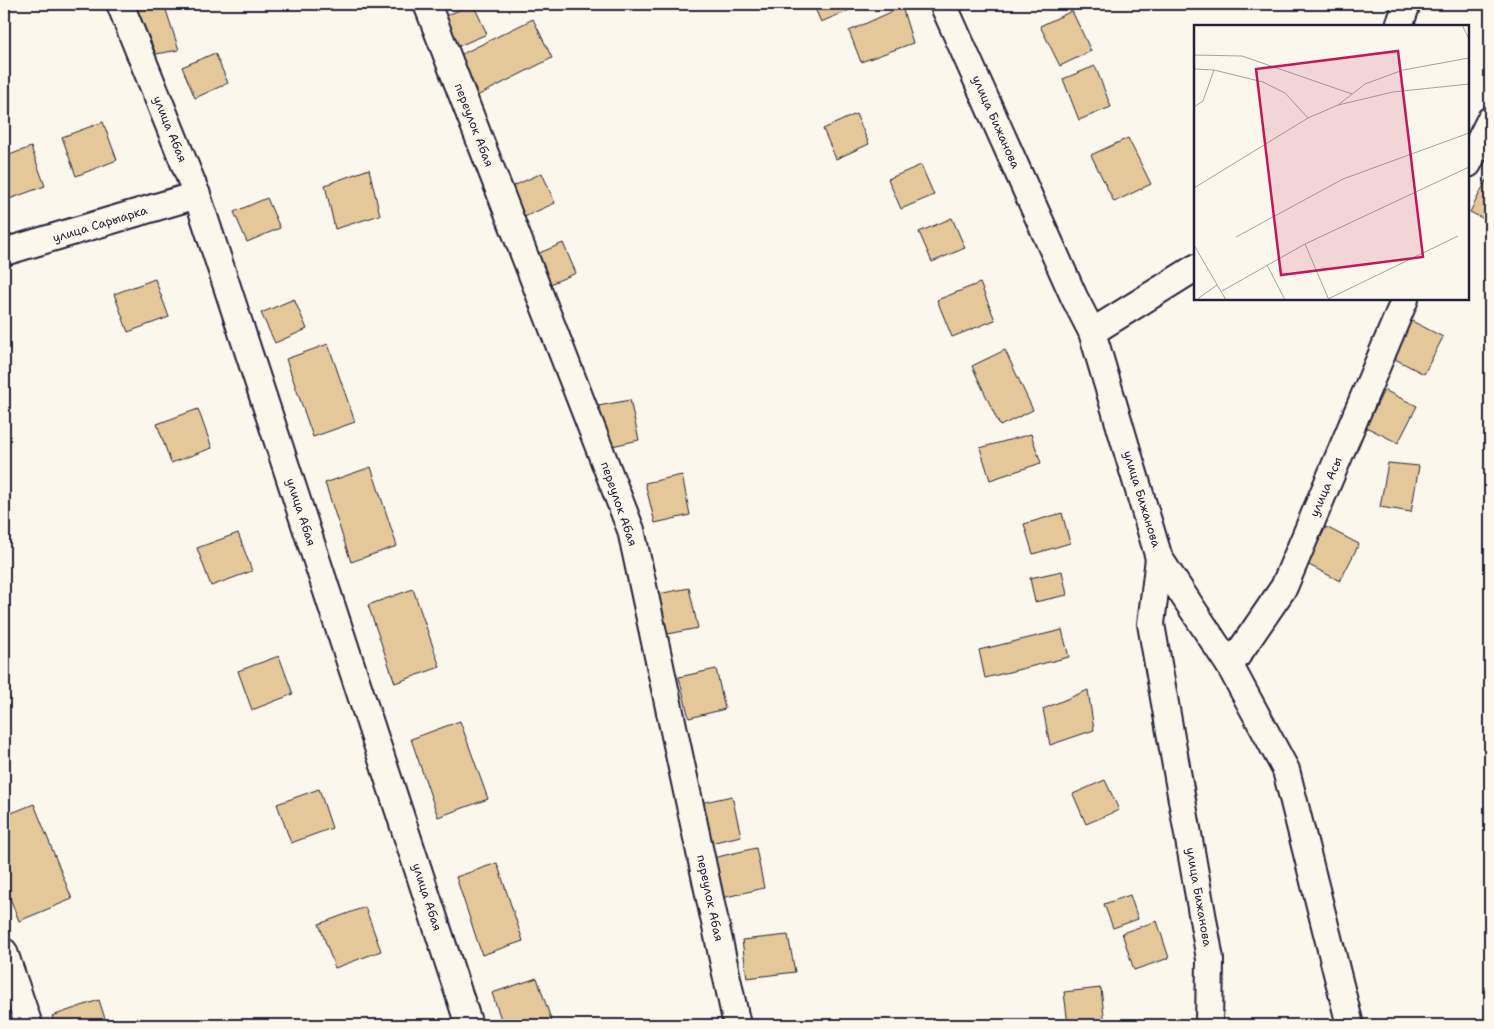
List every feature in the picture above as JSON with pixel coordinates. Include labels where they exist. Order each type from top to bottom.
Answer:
[{"type":"street","name":"улица Абая","points":[[120,4],[197,195],[469,1025]]},
{"type":"street","name":"переулок Абая","points":[[427,4],[630,530],[737,1025]]},
{"type":"street","name":"улица Бижанова","points":[[943,4],[1074,298],[1092,332],[1159,558],[1151,624],[1210,959],[1209,1025]]},
{"type":"street","points":[[1399,25],[1407,4]]},
{"type":"street","points":[[1469,162],[1490,120]]},
{"type":"street","name":"улица Сарыарка","points":[[4,252],[197,195]]},
{"type":"street","points":[[1092,332],[1194,269]]},
{"type":"street","name":"улица Асы","points":[[1230,666],[1284,587],[1405,300]]},
{"type":"street","points":[[1159,558],[1230,666],[1286,770],[1350,1025]]},
{"type":"street","points":[[4,952],[29,1025]]},
{"type":"building","points":[[164,4],[179,50],[156,54],[136,6]]},
{"type":"building","points":[[473,4],[487,34],[454,48],[441,18]]},
{"type":"building","points":[[813,4],[852,4],[854,8],[821,22]]},
{"type":"building","points":[[902,7],[913,43],[861,62],[849,31]]},
{"type":"building","points":[[1072,11],[1091,51],[1060,66],[1040,26]]},
{"type":"building","points":[[533,19],[552,58],[473,98],[454,58]]},
{"type":"building","points":[[215,53],[228,83],[195,98],[182,67]]},
{"type":"building","points":[[1095,66],[1111,107],[1079,120],[1063,79]]},
{"type":"building","points":[[856,114],[869,144],[836,159],[823,129]]},
{"type":"building","points":[[103,122],[117,160],[76,176],[62,137]]},
{"type":"building","points":[[1128,138],[1151,184],[1114,202],[1091,155]]},
{"type":"building","points":[[31,147],[45,186],[4,201],[4,157]]},
{"type":"building","points":[[921,165],[934,195],[901,209],[888,179]]},
{"type":"building","points":[[369,169],[380,215],[335,229],[325,185]]},
{"type":"building","points":[[542,173],[555,203],[522,218],[509,188]]},
{"type":"building","points":[[1490,175],[1490,222],[1470,212]]},
{"type":"building","points":[[267,198],[280,228],[247,242],[234,212]]},
{"type":"building","points":[[952,218],[965,248],[932,262],[919,232]]},
{"type":"building","points":[[563,243],[576,273],[543,287],[530,257]]},
{"type":"building","points":[[155,279],[169,317],[128,332],[114,294]]},
{"type":"building","points":[[980,283],[995,320],[952,337],[937,300]]},
{"type":"building","points":[[294,299],[307,329],[275,343],[261,313]]},
{"type":"building","points":[[1410,320],[1443,337],[1424,374],[1391,357]]},
{"type":"building","points":[[328,344],[355,422],[313,437],[286,359]]},
{"type":"building","points":[[1005,350],[1033,410],[1000,426],[972,366]]},
{"type":"building","points":[[1384,390],[1417,406],[1398,443],[1366,427]]},
{"type":"building","points":[[630,400],[639,440],[603,448],[593,407]]},
{"type":"building","points":[[198,409],[212,448],[171,463],[157,424]]},
{"type":"building","points":[[1031,434],[1041,463],[990,480],[980,448]]},
{"type":"building","points":[[1388,463],[1419,466],[1411,512],[1380,507]]},
{"type":"building","points":[[371,467],[397,546],[351,562],[325,483]]},
{"type":"building","points":[[682,475],[690,515],[655,523],[645,483]]},
{"type":"building","points":[[1062,513],[1070,543],[1033,554],[1024,524]]},
{"type":"building","points":[[1326,527],[1359,544],[1340,581],[1307,564]]},
{"type":"building","points":[[238,533],[252,571],[211,586],[197,548]]},
{"type":"building","points":[[1062,571],[1067,595],[1035,602],[1030,578]]},
{"type":"building","points":[[689,588],[698,628],[663,635],[653,595]]},
{"type":"building","points":[[413,589],[440,667],[395,683],[368,605]]},
{"type":"building","points":[[1062,630],[1069,657],[985,678],[979,650]]},
{"type":"building","points":[[279,656],[293,694],[252,710],[238,671]]},
{"type":"building","points":[[716,669],[725,709],[689,718],[679,677]]},
{"type":"building","points":[[1088,690],[1094,730],[1050,745],[1043,709]]},
{"type":"building","points":[[460,721],[488,799],[438,817],[411,739]]},
{"type":"building","points":[[1105,780],[1119,810],[1086,824],[1073,794]]},
{"type":"building","points":[[319,789],[332,828],[291,843],[277,804]]},
{"type":"building","points":[[732,796],[741,836],[706,844],[696,804]]},
{"type":"building","points":[[34,804],[72,899],[19,921],[4,883],[4,816]]},
{"type":"building","points":[[756,848],[764,888],[722,898],[713,858]]},
{"type":"building","points":[[497,863],[523,941],[482,955],[456,877]]},
{"type":"building","points":[[1130,895],[1138,919],[1113,928],[1104,904]]},
{"type":"building","points":[[365,907],[381,951],[335,968],[319,924]]},
{"type":"building","points":[[1157,921],[1169,958],[1134,970],[1122,933]]},
{"type":"building","points":[[788,935],[795,972],[747,978],[742,940]]},
{"type":"building","points":[[537,978],[553,1025],[503,1025],[492,993]]},
{"type":"building","points":[[1101,988],[1105,1025],[1068,1025],[1064,992]]},
{"type":"building","points":[[99,1000],[107,1025],[55,1025],[52,1016]]}]
